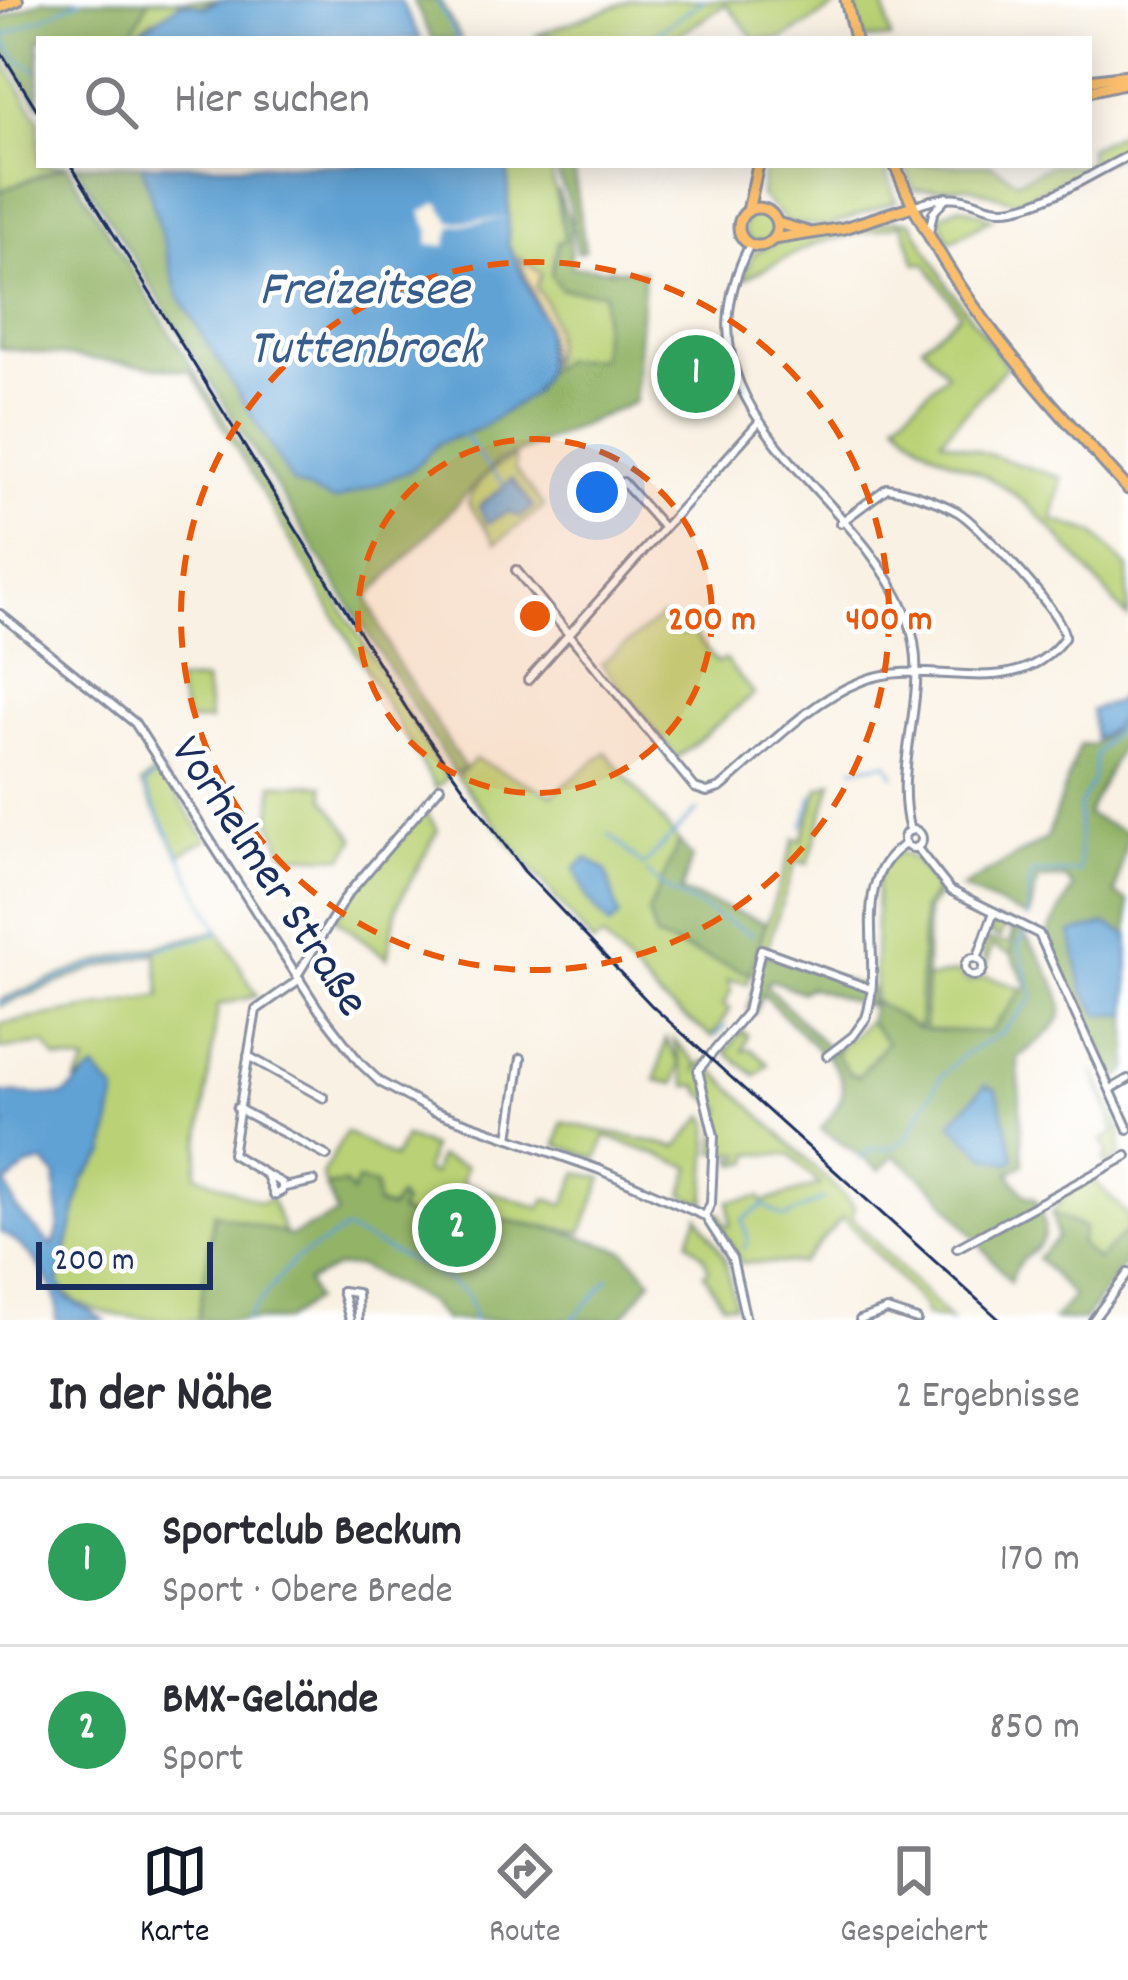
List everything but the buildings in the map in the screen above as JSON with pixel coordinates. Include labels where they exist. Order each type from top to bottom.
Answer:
[{"type":"highway","points":[[0,7],[17,0]]},
{"type":"main road","points":[[846,0],[856,35]]},
{"type":"main road","points":[[1092,80],[1128,78]]},
{"type":"main road","points":[[1092,90],[1128,78]]},
{"type":"main road","points":[[896,168],[929,236],[988,328],[1128,489]]},
{"type":"main road","points":[[756,171],[740,228],[750,244],[844,228],[913,206]]},
{"type":"main road","points":[[756,171],[763,208],[777,223],[808,232]]},
{"type":"main road","points":[[748,211],[763,208]]},
{"type":"main road","points":[[773,239],[777,223]]},
{"type":"street","points":[[913,206],[948,195],[1016,208],[1128,156]]},
{"type":"street","points":[[929,236],[933,213],[948,195]]},
{"type":"street","points":[[750,244],[732,294],[728,334],[738,384],[759,422],[897,597],[920,674],[904,784],[910,831],[905,844],[887,856],[874,879],[871,989],[859,1029],[826,1056]]},
{"type":"street","points":[[528,680],[759,422]]},
{"type":"street","points":[[623,482],[663,527]]},
{"type":"street","points":[[516,570],[701,791],[720,788],[828,699],[861,681],[920,674],[1025,672],[1058,647],[1066,629],[977,528],[948,508],[886,488],[840,523]]},
{"type":"street","name":"Vorhelmer Straße","points":[[0,614],[136,724],[343,1046],[380,1082],[433,1111],[663,1194],[705,1216]]},
{"type":"street","points":[[285,1187],[232,1154],[256,1010],[299,977],[347,895],[440,787]]},
{"type":"street","points":[[910,831],[921,836],[916,847]]},
{"type":"street","points":[[905,844],[916,847],[950,890],[1027,923],[1043,940],[1128,1129]]},
{"type":"street","points":[[976,959],[994,912]]},
{"type":"street","points":[[746,1320],[733,1258],[705,1216],[711,1203],[714,1136],[698,1070],[747,1012],[761,949],[871,989]]},
{"type":"street","points":[[247,1055],[324,1098]]},
{"type":"street","points":[[509,1138],[521,1058]]},
{"type":"street","points":[[1111,1089],[1128,1079]]},
{"type":"street","points":[[237,1108],[327,1156]]},
{"type":"street","points":[[958,1247],[1128,1153]]},
{"type":"street","points":[[267,1174],[274,1195],[285,1187],[314,1180]]},
{"type":"street","points":[[1093,1320],[1128,1273]]},
{"type":"street","points":[[860,1320],[887,1310],[917,1320]]},
{"type":"green space","points":[[44,0],[149,0],[130,36],[36,36],[36,100],[0,44],[0,19]]},
{"type":"green space","points":[[149,0],[220,0],[152,20],[130,36]]},
{"type":"green space","points":[[413,0],[439,0],[459,36],[431,36]]},
{"type":"green space","points":[[632,0],[837,0],[838,5],[788,36],[753,36],[726,4],[678,36],[534,36]]},
{"type":"green space","points":[[853,0],[883,0],[890,36],[861,36]]},
{"type":"green space","points":[[0,55],[36,115],[36,168],[58,168],[0,191]]},
{"type":"green space","points":[[1128,129],[1128,150],[1092,167],[1092,147]]},
{"type":"green space","points":[[69,168],[195,372],[0,348],[0,191]]},
{"type":"green space","points":[[77,168],[143,168],[179,296],[293,483],[410,471],[439,443],[531,394],[545,371],[561,361],[601,358],[604,293],[561,289],[551,274],[558,242],[565,240],[557,189],[570,222],[571,267],[644,271],[635,402],[497,462],[368,598],[392,654],[465,768],[455,774]]},
{"type":"green space","points":[[508,168],[550,168],[565,241],[562,289],[604,292],[601,358],[561,361],[545,371],[545,324],[508,245]]},
{"type":"green space","points":[[555,168],[573,168],[585,250],[577,253],[570,206]]},
{"type":"green space","points":[[764,168],[885,168],[896,201],[828,226],[788,223],[761,196]]},
{"type":"green space","points":[[905,168],[997,168],[1017,181],[1045,168],[1089,168],[1016,202],[970,187],[914,190]]},
{"type":"green space","points":[[960,206],[992,218],[948,243],[940,216]]},
{"type":"green space","points":[[759,212],[770,216],[774,227],[770,238],[759,242],[748,238],[744,227],[748,216]]},
{"type":"green space","points":[[893,220],[911,222],[950,289],[1007,366],[941,439],[1062,478],[1053,520],[1094,533],[1128,568],[1128,618],[1030,507],[998,483],[925,445],[897,420],[947,373],[922,345],[960,314],[925,263],[916,264],[902,224],[816,243],[742,280],[754,253],[778,241]]},
{"type":"green space","points":[[192,373],[447,778],[436,788]]},
{"type":"green space","points":[[515,457],[515,470],[544,507],[496,543],[468,503],[486,475]]},
{"type":"green space","points":[[662,616],[683,635],[692,632],[754,694],[677,758],[601,664]]},
{"type":"green space","points":[[175,681],[205,681],[210,721],[187,721]]},
{"type":"green space","points":[[1128,706],[1128,731],[1087,815],[1128,833],[1115,894],[1128,902],[1128,1070],[1116,1079],[1047,935],[1073,888],[1066,878],[1038,879],[1029,918],[961,888],[1047,838],[1080,744],[1093,745],[1111,731]]},
{"type":"green space","points":[[606,752],[679,842],[648,913],[750,973],[795,838],[802,840],[819,788],[832,782],[808,864],[796,861],[758,976],[750,974],[748,983],[728,980],[731,991],[723,1006],[730,1009],[712,1037],[661,1000],[603,938],[593,944],[457,777],[475,759],[552,795]]},
{"type":"green space","points":[[159,770],[207,840],[179,855],[141,784]]},
{"type":"green space","points":[[273,784],[323,785],[325,799],[355,839],[344,857],[285,855],[271,822]]},
{"type":"green space","points":[[425,811],[438,830],[397,906],[387,958],[336,919],[348,897]]},
{"type":"green space","points":[[679,842],[692,857],[681,892],[766,923],[750,974],[656,938],[648,913]]},
{"type":"green space","points":[[898,852],[912,857],[937,889],[923,908],[919,1031],[874,1001],[877,883],[882,867]]},
{"type":"green space","points":[[934,893],[938,896],[927,910],[925,1030],[990,1032],[1027,985],[1011,954],[1016,926],[1031,943],[1060,997],[1057,1024],[1018,1058],[1023,1165],[1009,1173],[1025,1195],[1035,1198],[1045,1230],[1010,1282],[937,1191],[895,1155],[880,1170],[821,1129],[842,1093],[840,1077],[827,1056],[831,1052],[823,1055],[762,994],[755,1013],[748,1009],[763,953],[871,989],[870,1005],[864,1005],[809,987],[801,992],[771,980],[766,985],[829,1049],[836,1044],[840,1049],[835,1051],[849,1073],[859,1076],[887,1042],[868,1021],[874,1001],[919,1029],[923,908]]},
{"type":"green space","points":[[997,921],[1016,926],[1019,934],[1011,954],[992,946],[987,964],[983,951],[987,940],[1008,944],[1013,931],[1004,927],[1000,938],[990,934]]},
{"type":"green space","points":[[219,930],[257,996],[218,1005],[196,1174],[260,1202],[271,1199],[285,1234],[214,1213],[198,1320],[99,1311],[67,1295],[59,1282],[83,1180],[99,1158],[79,1078],[75,1083],[86,1063],[56,1059],[45,1044],[0,1049],[0,1024],[161,996],[156,953],[93,969],[0,1006],[0,1000],[87,965]]},
{"type":"green space","points":[[957,972],[968,982],[986,976],[1023,989],[990,1033],[924,1030],[927,979]]},
{"type":"green space","points":[[868,1021],[888,1042],[860,1076],[848,1073],[835,1052]]},
{"type":"green space","points":[[742,1031],[748,1036],[743,1051],[751,1049],[768,1064],[756,1076],[726,1052]]},
{"type":"green space","points":[[666,1039],[680,1064],[675,1084],[656,1080]]},
{"type":"green space","points":[[674,1040],[697,1063],[697,1070],[704,1061],[854,1206],[852,1217],[950,1320],[926,1316],[924,1307],[843,1217],[801,1263],[741,1263],[715,1216],[720,1213],[725,1226],[730,1225],[729,1201],[760,1197],[763,1202],[820,1185],[790,1155],[751,1154],[750,1162],[736,1165],[733,1158],[741,1159],[742,1154],[714,1152],[723,1108],[701,1093],[699,1086],[687,1086]]},
{"type":"green space","points":[[1094,1072],[1121,1131],[1119,1158],[1105,1164],[1103,1158],[1108,1154],[1102,1140],[1115,1133]]},
{"type":"green space","points":[[705,1115],[710,1123],[705,1204],[683,1194],[691,1167],[605,1136],[598,1159],[557,1145],[562,1122],[677,1147]]},
{"type":"green space","points":[[346,1132],[394,1158],[405,1137],[431,1147],[425,1172],[433,1174],[438,1157],[466,1166],[462,1183],[541,1208],[546,1199],[564,1205],[578,1173],[603,1178],[582,1232],[502,1220],[475,1261],[417,1235],[398,1212],[403,1204],[399,1198],[391,1209],[352,1194],[345,1184],[326,1186],[322,1175]]},
{"type":"green space","points":[[1093,1179],[1128,1215],[1128,1230],[1097,1261],[1079,1244],[1084,1228],[1052,1213],[1065,1195]]},
{"type":"green space","points":[[357,1181],[375,1185],[377,1205],[391,1209],[398,1197],[403,1204],[399,1212],[416,1219],[418,1235],[474,1260],[502,1220],[564,1231],[625,1251],[652,1280],[620,1320],[445,1320],[428,1303],[359,1266],[337,1267],[307,1282],[314,1300],[286,1320],[198,1320],[214,1213],[290,1236],[337,1214],[326,1186],[345,1184],[352,1193]]},
{"type":"green space","points":[[1052,1213],[1084,1229],[1080,1244],[1097,1260],[1128,1230],[1128,1259],[1084,1320],[1054,1319],[1073,1296],[1037,1258],[1057,1238]]},
{"type":"green space","points":[[698,1216],[725,1259],[735,1305],[722,1303],[704,1273],[709,1270],[703,1255],[688,1242]]},
{"type":"sand","points":[[519,258],[541,273],[536,288],[547,304],[554,335],[549,365],[545,324]]},
{"type":"water","points":[[220,0],[400,0],[419,36],[133,36],[182,2],[205,7]]},
{"type":"water","name":"Freizeitsee Tuttenbrock","points":[[143,168],[508,168],[508,244],[545,324],[545,371],[532,394],[479,429],[439,443],[410,471],[334,501],[293,483],[179,296]]},
{"type":"water","points":[[512,479],[533,507],[520,517],[508,512],[487,523],[479,507]]},
{"type":"water","points":[[1128,684],[1120,717],[1095,739],[1091,710],[1116,702]]},
{"type":"water","points":[[587,858],[606,871],[619,916],[610,926],[587,898],[575,868]]},
{"type":"water","points":[[1106,924],[1128,935],[1128,1015],[1099,1014],[1083,990],[1071,933]]},
{"type":"water","points":[[94,1069],[116,1092],[106,1153],[83,1180],[59,1282],[65,1297],[104,1320],[55,1320],[54,1296],[41,1270],[0,1232],[0,1131],[5,1125],[0,1126],[0,1093],[63,1096]],"holes":[[[44,1163],[56,1176],[59,1220],[52,1246],[17,1210],[6,1184],[29,1165]]]},
{"type":"water","points":[[985,1085],[997,1090],[1015,1159],[1009,1163],[985,1156],[951,1123]]},
{"type":"pier","points":[[438,202],[452,222],[510,218],[452,226],[446,246],[428,244],[430,232],[421,212]]},
{"type":"waterway","points":[[0,38],[81,0]]},
{"type":"waterway","points":[[436,0],[456,36]]},
{"type":"waterway","points":[[652,36],[704,0]]},
{"type":"waterway","points":[[4,38],[17,59],[36,70]]},
{"type":"waterway","points":[[463,434],[488,468]]},
{"type":"waterway","points":[[492,472],[504,484]]},
{"type":"waterway","points":[[1027,919],[1031,874],[1079,872],[1079,808],[1093,779],[1096,754],[1128,713]]},
{"type":"waterway","points":[[853,768],[888,763],[894,776]]},
{"type":"waterway","points":[[0,1003],[89,967],[220,933],[144,786],[161,771]]},
{"type":"waterway","points":[[803,825],[813,795]]},
{"type":"waterway","points":[[609,834],[643,866],[697,810]]},
{"type":"waterway","points":[[646,872],[664,888],[753,935]]},
{"type":"waterway","points":[[859,1160],[871,1149],[893,1148],[906,1139],[940,1078],[962,1056],[1000,1034],[1034,997],[1018,945],[1027,933]]},
{"type":"waterway","points":[[716,1036],[725,1026]]},
{"type":"waterway","points":[[744,1249],[748,1239],[742,1220],[764,1205],[784,1218],[823,1199]]},
{"type":"waterway","points":[[245,1320],[294,1260],[345,1230],[435,1272],[468,1295],[474,1320]]},
{"type":"waterway","points":[[572,1320],[609,1279]]},
{"type":"railway","points":[[0,50],[36,108]]},
{"type":"railway","points":[[73,168],[408,711],[524,871],[652,1006],[1000,1320]]},
{"type":"place","name":"Sportclub Beckum","points":[[696,374]]},
{"type":"place","name":"BMX-Gelände","points":[[457,1228]]}]
